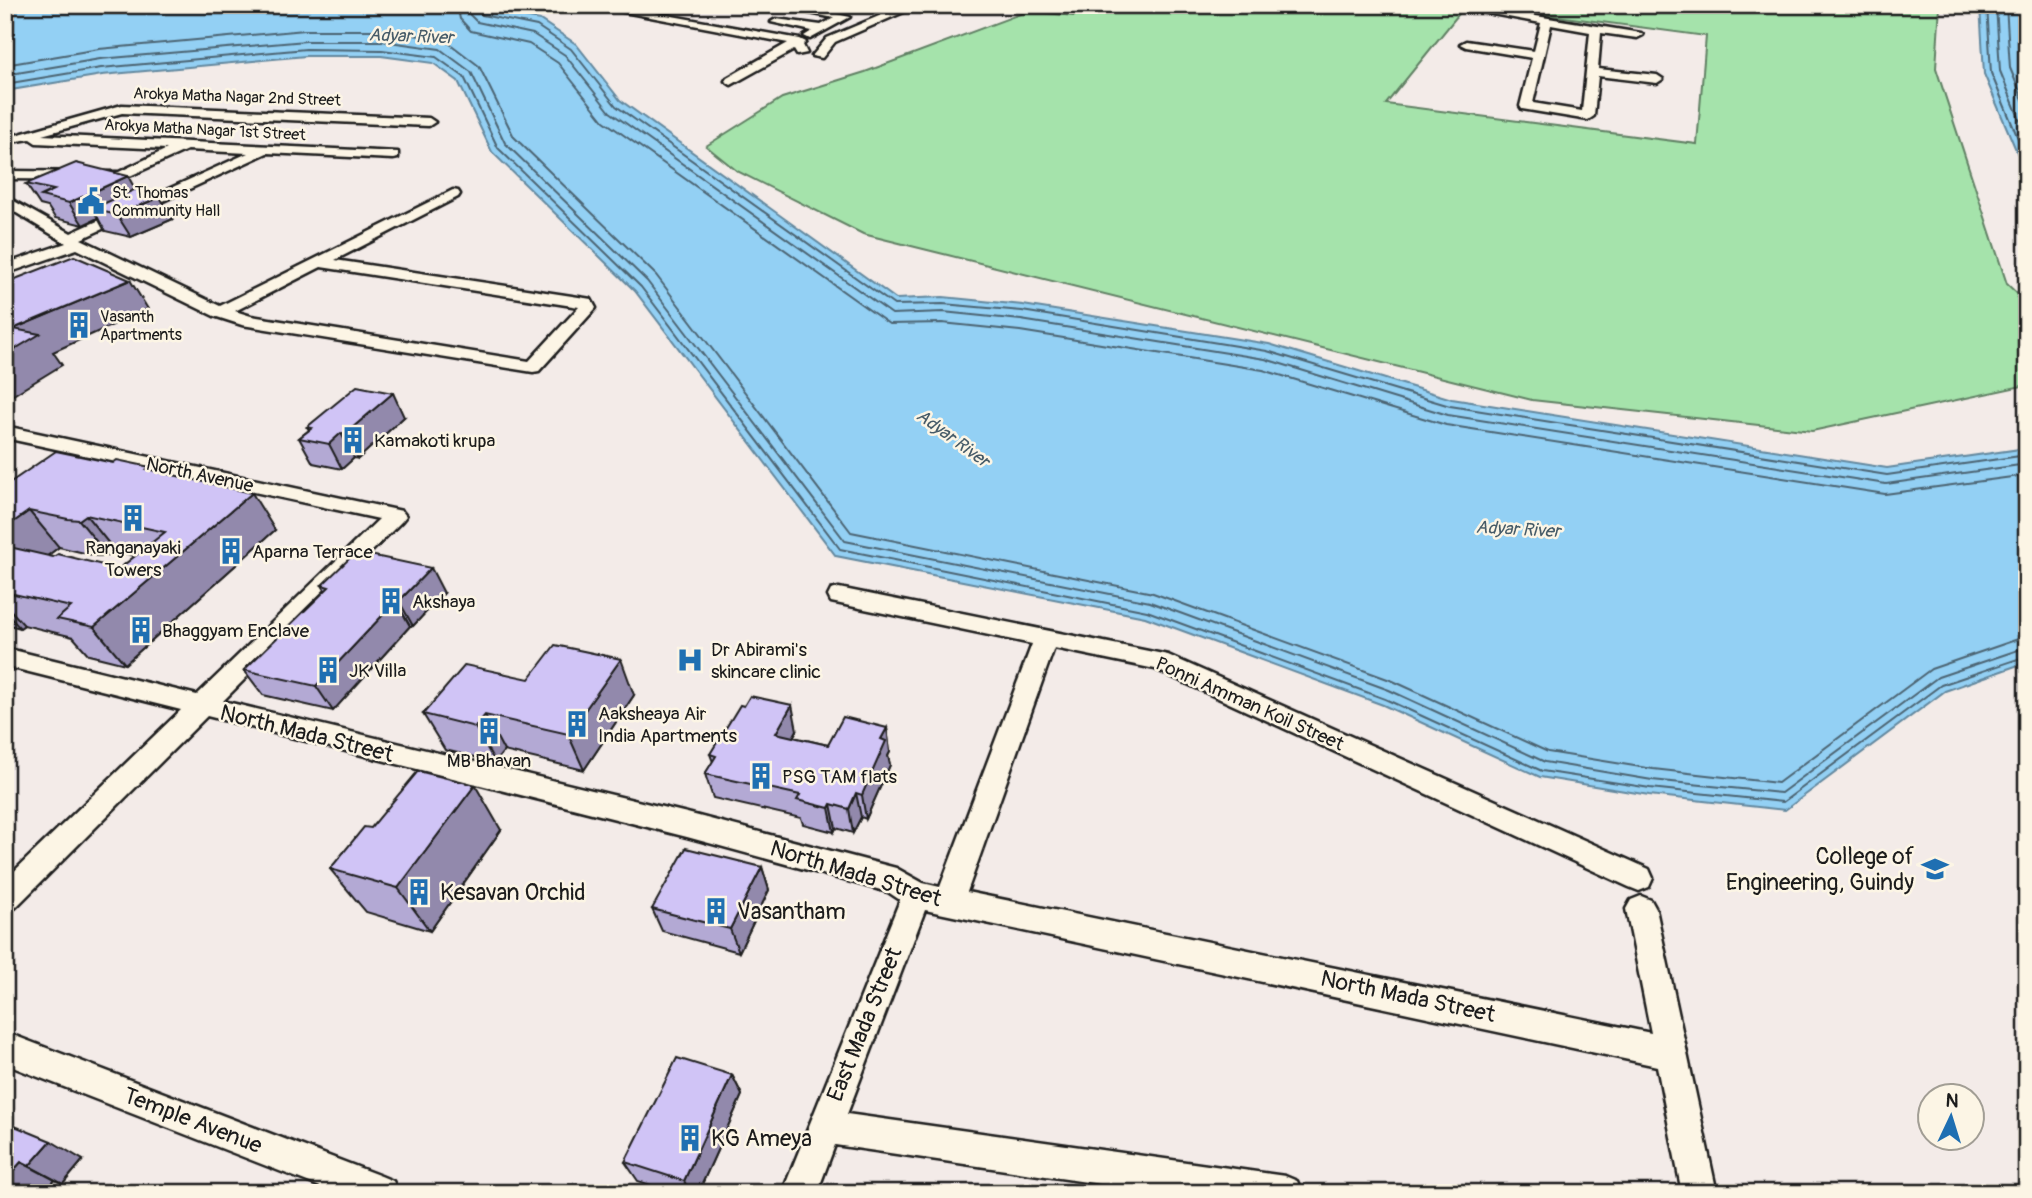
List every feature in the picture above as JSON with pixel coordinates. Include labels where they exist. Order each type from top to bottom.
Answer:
[{"type":"street","points":[[592,5],[615,7],[800,46]]},
{"type":"street","points":[[776,5],[845,17]]},
{"type":"street","points":[[818,56],[831,40],[915,5]]},
{"type":"street","points":[[1448,5],[1637,36]]},
{"type":"street","points":[[731,81],[800,46],[845,17],[878,7]]},
{"type":"street","points":[[669,19],[692,8]]},
{"type":"street","points":[[757,19],[823,29]]},
{"type":"street","points":[[1547,20],[1526,105],[1532,109],[1588,116],[1596,29]]},
{"type":"street","points":[[1466,44],[1537,59]]},
{"type":"street","points":[[1489,57],[1537,59]]},
{"type":"street","points":[[1593,72],[1657,79]]},
{"type":"street","name":"Arokya Matha Nagar 2nd Street","points":[[11,139],[94,115],[130,109],[429,122]]},
{"type":"street","name":"Arokya Matha Nagar 1st Street","points":[[11,139],[393,155]]},
{"type":"street","points":[[5,175],[121,176],[185,145]]},
{"type":"street","points":[[5,269],[74,241],[265,150]]},
{"type":"street","points":[[220,312],[453,194]]},
{"type":"street","points":[[5,200],[74,241],[220,312],[248,321],[533,367],[588,308],[585,303],[319,262]]},
{"type":"street","name":"North Avenue","points":[[5,432],[394,516],[200,707]]},
{"type":"street","name":"Ponni Amman Koil Street","points":[[839,596],[1160,661],[1639,878]]},
{"type":"street","points":[[949,901],[1046,637]]},
{"type":"street","name":"North Mada Street","points":[[5,657],[687,825],[896,881],[916,895],[1671,1053]]},
{"type":"street","points":[[5,898],[200,707]]},
{"type":"street","name":"East Mada Street","points":[[799,1193],[822,1127],[916,895]]},
{"type":"street","points":[[1641,909],[1700,1193]]},
{"type":"street","name":"Temple Avenue","points":[[5,1048],[381,1193]]},
{"type":"street","points":[[822,1127],[1285,1193]]},
{"type":"green space","points":[[1088,5],[1426,5],[1462,10],[1386,104],[1697,144],[1706,36],[1476,5],[1940,5],[1936,68],[2007,284],[2027,303],[2027,385],[1812,431],[1532,400],[863,234],[737,171],[706,146],[782,98],[865,72],[1028,11],[1074,16]]},
{"type":"water","name":"Adyar River","points":[[67,5],[461,5],[540,20],[576,44],[620,100],[896,299],[943,297],[1023,305],[1269,344],[1452,399],[1887,468],[2027,448],[2027,662],[1945,691],[1785,810],[1649,795],[1540,777],[1383,705],[1145,617],[836,556],[635,291],[492,152],[458,81],[433,63],[381,56],[306,56],[102,75],[5,91],[5,8]]},
{"type":"water","points":[[1980,5],[2027,5],[2027,176],[1984,74]]},
{"type":"building","points":[[76,163],[128,176],[69,203],[41,196],[54,190],[26,184]]},
{"type":"building","points":[[136,189],[160,197],[117,215],[92,209]]},
{"type":"building","points":[[74,256],[130,280],[13,329],[40,334],[5,355],[5,283]]},
{"type":"building","points":[[357,386],[393,393],[345,434],[341,433],[329,444],[299,438],[312,428],[307,427]]},
{"type":"building","points":[[56,451],[113,463],[117,460],[150,467],[147,469],[252,493],[94,627],[57,619],[71,607],[5,592],[5,546],[53,557],[58,554],[119,569],[165,532],[86,515],[79,520],[29,511],[5,528],[5,486]]},
{"type":"building","points":[[356,552],[431,568],[316,686],[244,670],[329,587],[322,585]]},
{"type":"building","points":[[555,645],[621,659],[568,734],[485,715],[475,727],[423,714],[465,665],[529,679]]},
{"type":"building","points":[[750,696],[792,705],[776,733],[828,745],[843,717],[887,728],[881,739],[886,741],[862,795],[856,793],[849,809],[831,804],[829,808],[797,800],[800,795],[705,774],[716,756],[710,754],[740,705],[744,706]]},
{"type":"building","points":[[418,771],[475,785],[398,888],[330,869],[364,827],[371,828]]},
{"type":"building","points":[[686,848],[762,867],[730,929],[652,909]]},
{"type":"building","points":[[677,1058],[732,1075],[684,1181],[625,1162]]},
{"type":"building","points":[[5,1122],[51,1141],[29,1166],[21,1162],[5,1180]]},
{"type":"place","name":"St. Thomas Community Hall","points":[[91,201]]},
{"type":"place","name":"Vasanth Apartments","points":[[79,325]]},
{"type":"place","name":"Kamakoti krupa","points":[[353,440]]},
{"type":"place","name":"Ranganayaki Towers","points":[[133,518]]},
{"type":"place","name":"Aparna Terrace","points":[[231,551]]},
{"type":"place","name":"Akshaya","points":[[391,601]]},
{"type":"place","name":"Bhaggyam Enclave","points":[[141,630]]},
{"type":"place","name":"Dr Abirami's skincare clinic","points":[[690,660]]},
{"type":"place","name":"JK Villa","points":[[328,670]]},
{"type":"place","name":"Aaksheaya Air India Apartments","points":[[577,724]]},
{"type":"place","name":"MB Bhavan","points":[[489,731]]},
{"type":"place","name":"PSG TAM flats","points":[[761,776]]},
{"type":"place","name":"College of Engineering, Guindy","points":[[1935,869]]},
{"type":"place","name":"Kesavan Orchid","points":[[419,892]]},
{"type":"place","name":"Vasantham","points":[[716,911]]},
{"type":"place","name":"KG Ameya","points":[[690,1138]]}]
